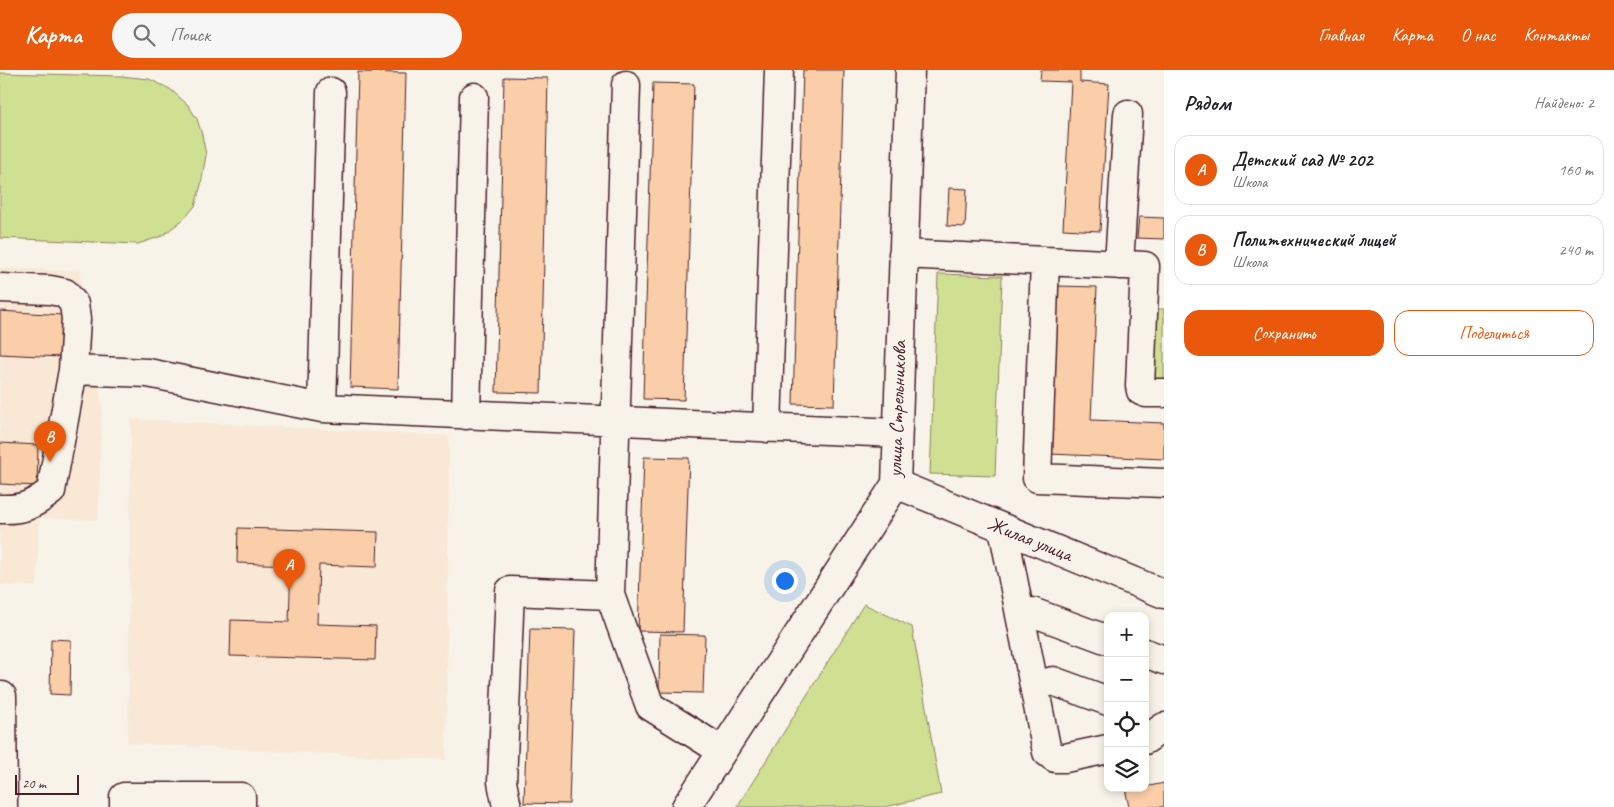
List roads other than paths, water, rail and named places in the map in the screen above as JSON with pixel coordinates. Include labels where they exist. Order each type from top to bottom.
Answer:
[{"type":"street","points":[[767,428],[779,70]]},
{"type":"street","name":"улица Стрельникова","points":[[686,807],[896,484],[910,70]]},
{"type":"street","points":[[626,85],[610,595],[650,706],[722,751]]},
{"type":"street","points":[[322,408],[331,92]]},
{"type":"street","points":[[466,415],[474,97]]},
{"type":"street","points":[[1128,114],[1143,266],[1154,296],[1140,386],[1141,391],[1146,393],[1164,393]]},
{"type":"street","points":[[903,254],[1143,266]]},
{"type":"street","points":[[1044,261],[1037,478],[1164,484]]},
{"type":"street","points":[[0,288],[50,290],[65,293],[74,304],[76,318],[73,370],[51,491],[33,505],[14,510],[0,509]]},
{"type":"street","points":[[73,370],[148,373],[322,408],[897,434]]},
{"type":"street","name":"Жилая улица","points":[[896,484],[1164,594]]},
{"type":"street","points":[[1003,528],[1047,752],[1055,758],[1065,758],[1104,749]]},
{"type":"street","points":[[508,807],[502,782],[510,592],[610,595]]},
{"type":"street","points":[[1020,614],[1032,612],[1104,639]]},
{"type":"street","points":[[1149,654],[1164,660]]},
{"type":"street","points":[[1034,686],[1052,681],[1104,700]]},
{"type":"street","points":[[0,696],[2,696],[4,807]]},
{"type":"street","points":[[1149,715],[1164,721]]},
{"type":"street","points":[[1149,737],[1164,727]]},
{"type":"street","points":[[124,807],[124,797],[241,797],[241,807]]},
{"type":"place","name":"Политехнический лицей","points":[[50,462]]},
{"type":"place","name":"Детский сад № 202","points":[[289,590]]}]
